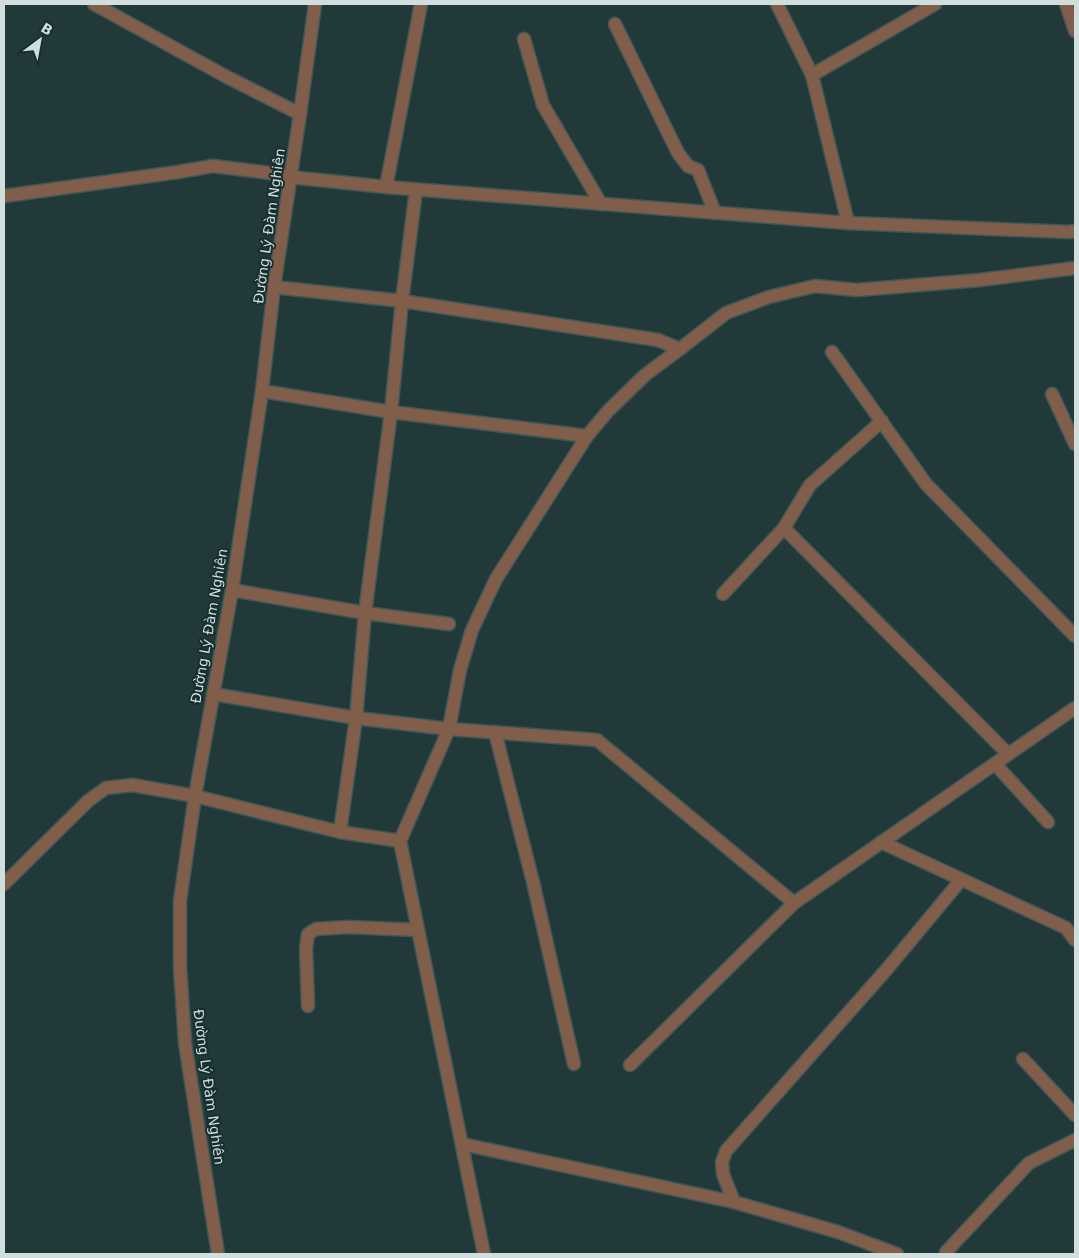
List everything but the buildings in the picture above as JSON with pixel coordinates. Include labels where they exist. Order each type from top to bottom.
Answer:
[{"type":"street","points":[[94,4],[225,76],[300,114]]},
{"type":"street","name":"Đường Lý Đàm Nghiên","points":[[218,1254],[185,1043],[180,967],[180,901],[195,796],[232,590],[262,391],[274,287],[315,4]]},
{"type":"street","points":[[386,187],[421,4]]},
{"type":"street","points":[[777,4],[812,75],[848,223]]},
{"type":"street","points":[[812,75],[934,4]]},
{"type":"street","points":[[1066,4],[1075,31]]},
{"type":"street","points":[[615,24],[678,153],[688,166],[698,170],[715,213]]},
{"type":"street","points":[[524,39],[543,105],[601,204]]},
{"type":"street","points":[[4,196],[213,166],[290,177],[416,190],[715,213],[848,223],[1075,231]]},
{"type":"street","points":[[340,832],[356,718],[365,613],[391,412],[416,190]]},
{"type":"street","points":[[484,1254],[400,841],[449,729],[460,670],[469,638],[496,579],[587,436],[608,410],[645,375],[726,313],[769,297],[814,286],[856,290],[980,280],[1075,268]]},
{"type":"street","points":[[274,287],[402,301],[658,340],[680,349]]},
{"type":"street","points":[[832,352],[926,484],[1075,636]]},
{"type":"street","points":[[262,391],[391,412],[587,436]]},
{"type":"street","points":[[1052,394],[1075,444]]},
{"type":"street","points":[[724,594],[784,528],[810,485],[882,421]]},
{"type":"street","points":[[784,528],[1008,754]]},
{"type":"street","points":[[232,590],[365,613],[449,624]]},
{"type":"street","points":[[213,694],[356,718],[449,729],[597,740],[794,903]]},
{"type":"street","points":[[630,1065],[794,903],[1075,708]]},
{"type":"street","points":[[496,732],[574,1064]]},
{"type":"street","points":[[995,764],[1048,822]]},
{"type":"street","points":[[4,884],[88,801],[106,788],[132,785],[195,796],[340,832],[400,841]]},
{"type":"street","points":[[882,842],[1066,928],[1075,940]]},
{"type":"street","points":[[734,1202],[723,1174],[722,1162],[726,1151],[887,969],[961,880]]},
{"type":"street","points":[[308,1006],[306,948],[308,934],[316,929],[348,927],[418,930]]},
{"type":"street","points":[[1024,1059],[1075,1115]]},
{"type":"street","points":[[946,1252],[1029,1163],[1075,1140]]},
{"type":"street","points":[[462,1144],[734,1202],[838,1232],[897,1254]]}]
